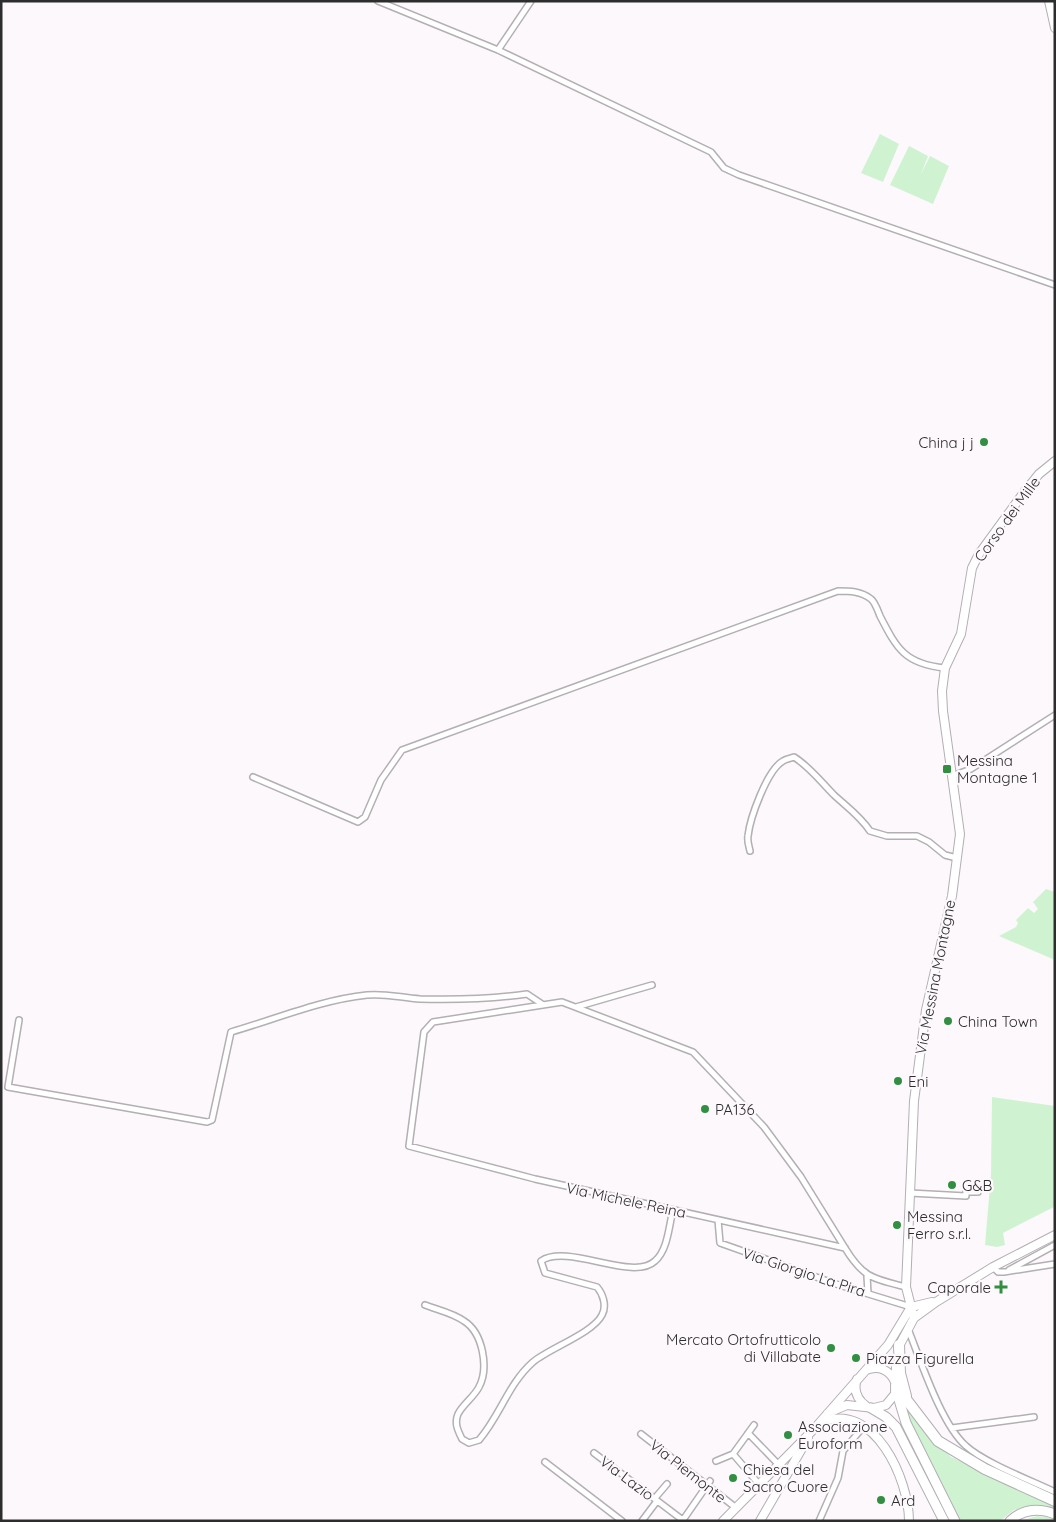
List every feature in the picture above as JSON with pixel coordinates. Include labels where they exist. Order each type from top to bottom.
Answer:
[{"type":"highway","points":[[899,1345],[900,1373],[911,1406]]},
{"type":"highway","points":[[896,1387],[938,1441],[960,1456],[1055,1501]]},
{"type":"main road","points":[[896,1387],[906,1423],[955,1521]]},
{"type":"main road","points":[[870,1407],[886,1417],[896,1427],[924,1478],[944,1521]]},
{"type":"main road","points":[[924,1478],[940,1521]]},
{"type":"main road","points":[[1010,1521],[1030,1510],[1042,1510],[1055,1514]]},
{"type":"street","points":[[378,1],[498,50],[711,152],[718,158],[724,168],[740,175],[1055,285]]},
{"type":"street","points":[[498,50],[531,1]]},
{"type":"street","points":[[1049,1],[1055,28]]},
{"type":"street","name":"Corso dei Mille","points":[[945,668],[961,634],[968,584],[978,554],[1039,474],[1055,462]]},
{"type":"street","points":[[253,777],[358,822],[365,817],[381,780],[402,750],[838,591],[854,591],[872,599],[893,641],[906,657],[926,666],[945,668]]},
{"type":"street","name":"Via Messina Montagne","points":[[914,1318],[906,1287],[918,1062],[926,1010],[952,896],[960,834],[942,704],[945,668]]},
{"type":"street","points":[[952,776],[971,769],[1055,715]]},
{"type":"street","points":[[750,851],[747,838],[751,816],[772,773],[782,762],[794,757],[806,764],[835,796],[862,819],[870,831],[887,836],[917,836],[929,842],[945,855],[957,858]]},
{"type":"street","points":[[575,1007],[652,985]]},
{"type":"street","points":[[19,1020],[8,1087],[207,1122],[212,1120],[231,1032],[279,1015],[367,995],[388,994],[417,999],[487,999],[527,994],[542,1004],[562,1002],[693,1052],[764,1127],[801,1178],[845,1248],[867,1276],[868,1293]]},
{"type":"street","name":"Via Michele Reina","points":[[542,1004],[433,1022],[424,1032],[409,1146],[535,1179],[845,1248]]},
{"type":"street","points":[[910,1193],[966,1196],[966,1192],[978,1192]]},
{"type":"street","points":[[425,1305],[466,1322],[482,1350],[486,1364],[484,1375],[476,1392],[458,1414],[456,1425],[462,1439],[469,1443],[479,1440],[509,1390],[526,1369],[535,1360],[594,1326],[604,1310],[603,1299],[596,1287],[544,1273],[541,1261],[554,1256],[633,1267],[649,1265],[655,1262],[660,1254],[673,1210]]},
{"type":"street","name":"Via Giorgio La Pira","points":[[718,1220],[720,1244],[911,1307]]},
{"type":"street","points":[[828,1413],[842,1407],[856,1405],[870,1407],[886,1405],[892,1400],[896,1387],[899,1345],[914,1318],[936,1302],[993,1267],[1055,1235]]},
{"type":"street","points":[[1004,1272],[1035,1255],[1054,1248]]},
{"type":"street","points":[[1035,1255],[1040,1266]]},
{"type":"street","points":[[993,1267],[998,1272],[1004,1272],[1055,1264]]},
{"type":"street","points":[[867,1276],[906,1287]]},
{"type":"street","points":[[763,1520],[792,1463],[817,1426],[888,1345],[911,1307],[936,1302]]},
{"type":"street","points":[[908,1328],[952,1428],[967,1447],[977,1454],[1055,1492]]},
{"type":"street","points":[[870,1407],[859,1400],[856,1393],[856,1383],[863,1372],[875,1367],[885,1370],[893,1376],[896,1387]]},
{"type":"street","points":[[842,1407],[841,1411],[844,1417]]},
{"type":"street","points":[[723,1521],[758,1483],[817,1426],[844,1417],[864,1425],[881,1444],[900,1476],[907,1502],[909,1521]]},
{"type":"street","points":[[952,1428],[1034,1417]]},
{"type":"street","points":[[716,1461],[733,1454],[754,1425]]},
{"type":"street","points":[[819,1521],[838,1478],[843,1451],[864,1425]]},
{"type":"street","points":[[748,1433],[778,1464]]},
{"type":"street","name":"Via Piemonte","points":[[641,1434],[709,1483],[735,1507]]},
{"type":"street","name":"Via Lazio","points":[[594,1453],[683,1520]]},
{"type":"street","points":[[733,1454],[758,1483]]},
{"type":"street","points":[[785,1456],[792,1463]]},
{"type":"street","points":[[545,1462],[622,1521]]},
{"type":"street","points":[[769,1473],[781,1483]]},
{"type":"street","points":[[683,1520],[709,1483]]},
{"type":"street","points":[[642,1521],[667,1484]]},
{"type":"green space","points":[[880,134],[899,144],[883,182],[861,173]]},
{"type":"green space","points":[[909,146],[928,156],[921,174],[930,156],[949,166],[933,204],[890,185]]},
{"type":"green space","points":[[1046,889],[1055,892],[1055,960],[999,936],[1016,927],[1018,923],[1016,920],[1028,908],[1034,913],[1038,909],[1033,902]]},
{"type":"green space","points":[[992,1097],[1055,1106],[1054,1207],[1003,1233],[1005,1245],[997,1247],[985,1245],[991,1174]]},
{"type":"green space","points":[[905,1406],[919,1425],[951,1457],[1055,1506],[1055,1510],[1034,1506],[1014,1510],[1000,1521],[959,1521],[908,1417]]},
{"type":"green space","points":[[1037,1516],[1055,1518],[1055,1521],[1020,1521]]},
{"type":"place","name":"China j j","points":[[984,442]]},
{"type":"place","name":"Messina Montagne 1","points":[[947,769]]},
{"type":"place","name":"China Town","points":[[948,1021]]},
{"type":"place","name":"Eni","points":[[898,1081]]},
{"type":"place","name":"PA136","points":[[705,1109]]},
{"type":"place","name":"G&B","points":[[952,1185]]},
{"type":"place","name":"Messina Ferro s.r.l.","points":[[897,1225]]},
{"type":"place","name":"Caporale","points":[[1001,1287]]},
{"type":"place","name":"Mercato Ortofrutticolo di Villabate","points":[[831,1348]]},
{"type":"place","name":"Piazza Figurella","points":[[856,1358]]},
{"type":"place","name":"Associazione Euroform","points":[[788,1435]]},
{"type":"place","name":"Chiesa del Sacro Cuore","points":[[733,1478]]},
{"type":"place","name":"Ard","points":[[881,1500]]}]
